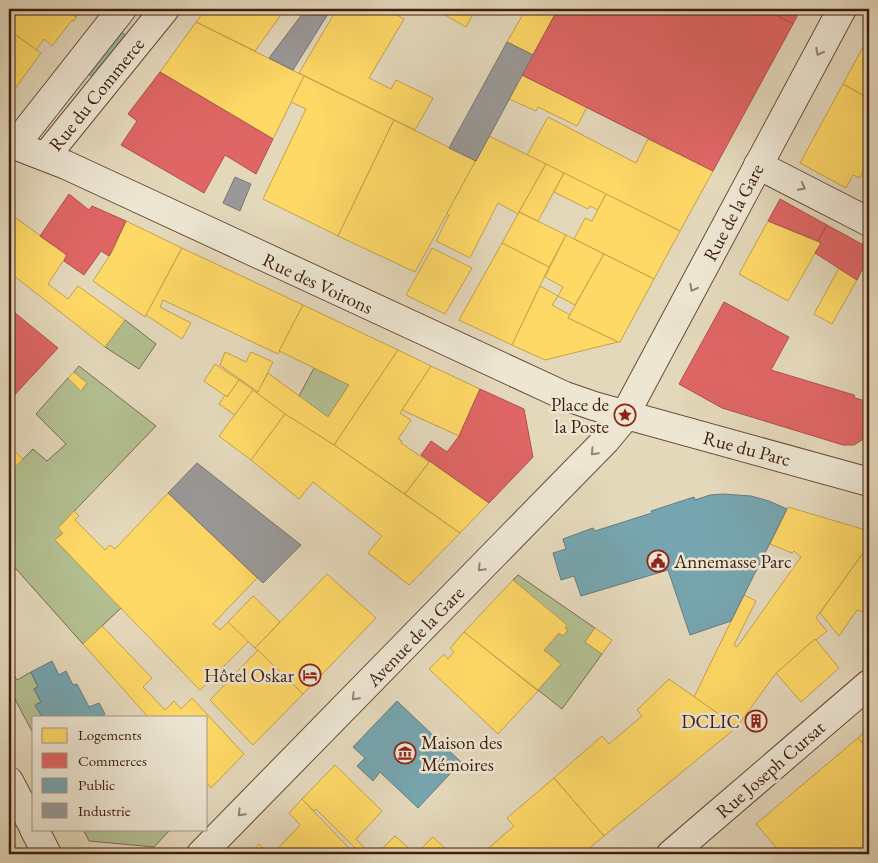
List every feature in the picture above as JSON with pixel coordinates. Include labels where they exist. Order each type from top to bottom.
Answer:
[{"type":"street","name":"Rue du Commerce","points":[[12,144],[122,9]]},
{"type":"street","name":"Rue du Commerce","points":[[46,156],[165,9]]},
{"type":"street","name":"Rue de la Gare","points":[[624,414],[842,9]]},
{"type":"street","name":"Rue des Voirons","points":[[12,144],[46,156],[547,389],[577,401],[624,414]]},
{"type":"street","points":[[758,165],[869,222]]},
{"type":"street","name":"Rue du Parc","points":[[624,414],[869,482]]},
{"type":"street","name":"Avenue de la Gare","points":[[201,854],[606,440],[621,422],[624,414]]},
{"type":"street","name":"Rue Joseph Cursat","points":[[671,854],[869,684]]},
{"type":"street","points":[[9,781],[32,825]]},
{"type":"street","points":[[35,830],[47,854]]},
{"type":"shaded area","points":[[116,28],[131,39],[97,81],[83,69]]},
{"type":"shaded area","points":[[125,320],[156,344],[139,369],[105,347]]},
{"type":"shaded area","points":[[79,366],[156,426],[58,528],[63,533],[55,540],[121,608],[83,644],[9,561],[9,470],[11,471],[33,449],[47,461],[66,444],[36,414],[68,378],[82,390],[87,383],[74,372]]},
{"type":"shaded area","points":[[314,368],[349,385],[328,417],[299,396]]},
{"type":"shaded area","points":[[518,575],[595,628],[585,642],[602,654],[562,709],[538,690],[561,664],[544,650],[559,633],[563,636],[568,630],[565,628],[566,625],[513,580]]},
{"type":"shaded area","points":[[10,669],[17,680],[31,672],[38,687],[34,689],[41,702],[35,705],[41,716],[32,716],[32,731],[9,688]]},
{"type":"shaded area","points":[[84,830],[170,830],[154,847],[89,841]]},
{"type":"building: Logements","points":[[9,9],[65,9],[76,17],[52,46],[44,39],[36,50],[9,30]]},
{"type":"building: Logements","points":[[65,9],[83,9],[76,17]]},
{"type":"building: Logements","points":[[206,9],[285,9],[255,51],[196,22]]},
{"type":"building: Logements","points":[[337,9],[386,9],[404,19],[369,78],[391,89],[396,80],[433,98],[415,130],[299,73]]},
{"type":"building: Logements","points":[[435,9],[476,9],[466,27]]},
{"type":"building: Logements","points":[[526,9],[546,9],[555,14],[533,55],[507,42]]},
{"type":"building: Logements","points":[[196,22],[304,76],[273,139],[160,72]]},
{"type":"building: Logements","points":[[9,30],[41,53],[9,97]]},
{"type":"building: Logements","points":[[869,36],[869,99],[843,84]]},
{"type":"building: Logements","points":[[522,75],[587,107],[577,126],[538,107],[536,111],[509,99]]},
{"type":"building: Logements","points":[[304,76],[394,120],[338,236],[263,199],[306,109],[291,102]]},
{"type":"building: Logements","points":[[843,84],[869,99],[869,166],[867,164],[860,178],[853,175],[846,188],[800,163]]},
{"type":"building: Logements","points":[[548,117],[636,163],[648,139],[713,171],[680,231],[527,155]]},
{"type":"building: Logements","points":[[394,120],[476,161],[415,272],[338,236]]},
{"type":"building: Logements","points":[[489,136],[546,164],[518,214],[498,203],[470,258],[436,241],[449,215],[447,213]]},
{"type":"building: Logements","points":[[546,164],[564,173],[538,221],[519,212]]},
{"type":"building: Logements","points":[[564,173],[606,194],[598,210],[590,206],[588,209],[554,192]]},
{"type":"building: Logements","points":[[606,194],[680,231],[654,279],[574,239],[585,218],[592,221]]},
{"type":"building: Logements","points":[[519,212],[566,235],[549,267],[502,243]]},
{"type":"building: Logements","points":[[16,218],[67,255],[48,284],[68,299],[78,286],[125,320],[105,347],[9,272],[9,229]]},
{"type":"building: Logements","points":[[126,221],[182,248],[145,317],[93,281],[112,252]]},
{"type":"building: Logements","points":[[768,221],[821,243],[788,301],[739,274]]},
{"type":"building: Logements","points":[[566,235],[604,254],[575,305],[558,296],[563,287],[545,277]]},
{"type":"building: Logements","points":[[502,243],[549,267],[512,345],[459,320]]},
{"type":"building: Logements","points":[[182,248],[303,305],[278,354],[163,300],[160,307],[191,323],[182,339],[146,315]]},
{"type":"building: Logements","points":[[432,248],[472,268],[445,314],[406,295]]},
{"type":"building: Logements","points":[[604,254],[654,279],[620,342],[568,318]]},
{"type":"building: Logements","points":[[839,268],[857,280],[832,324],[814,314]]},
{"type":"building: Logements","points":[[540,286],[558,296],[552,305],[570,315],[568,318],[618,342],[545,360],[512,345]]},
{"type":"building: Logements","points":[[303,305],[398,350],[334,445],[285,414],[257,393],[268,373],[328,417],[349,385],[279,351]]},
{"type":"building: Logements","points":[[398,350],[431,366],[400,413],[411,420],[398,439],[429,462],[405,494],[334,445]]},
{"type":"building: Logements","points":[[225,352],[246,362],[251,352],[273,362],[258,392],[220,365]]},
{"type":"building: Logements","points":[[215,364],[239,380],[227,397],[204,381]]},
{"type":"building: Logements","points":[[431,366],[480,389],[459,436],[402,410]]},
{"type":"building: Logements","points":[[74,372],[87,383],[81,391],[68,378]]},
{"type":"building: Logements","points":[[239,380],[253,390],[235,415],[219,404],[225,395],[227,397]]},
{"type":"building: Logements","points":[[253,390],[285,414],[251,460],[219,436]]},
{"type":"building: Logements","points":[[285,414],[334,445],[460,533],[409,585],[368,553],[382,536],[313,482],[299,499],[251,460]]},
{"type":"building: Logements","points":[[9,446],[23,459],[11,472],[9,470]]},
{"type":"building: Logements","points":[[430,461],[489,503],[460,533],[405,494]]},
{"type":"building: Logements","points":[[168,493],[257,578],[213,624],[220,630],[228,622],[249,641],[200,690],[55,540],[63,533],[58,528],[74,511],[79,516],[75,520],[105,550],[110,545],[115,549]]},
{"type":"building: Logements","points":[[788,507],[869,531],[869,545],[816,618],[827,631],[776,673],[737,727],[694,697],[744,595],[756,601],[734,645],[737,647],[801,557],[794,551],[792,553],[770,544]]},
{"type":"building: Logements","points":[[869,545],[869,613],[857,610],[839,636],[820,613]]},
{"type":"building: Logements","points":[[327,574],[376,618],[303,694],[255,648]]},
{"type":"building: Logements","points":[[513,580],[567,625],[565,628],[568,630],[563,636],[559,633],[544,650],[561,664],[538,690],[464,632]]},
{"type":"building: Logements","points":[[253,596],[280,622],[255,648],[228,622]]},
{"type":"building: Logements","points":[[102,626],[152,678],[143,687],[165,710],[174,701],[181,709],[192,698],[244,754],[211,788],[208,784],[208,716],[147,716],[83,644]]},
{"type":"building: Logements","points":[[595,628],[612,640],[602,654],[585,642]]},
{"type":"building: Logements","points":[[464,632],[538,691],[498,734],[429,669],[444,654],[448,659],[454,652],[450,648]]},
{"type":"building: Logements","points":[[815,639],[839,668],[801,702],[776,673]]},
{"type":"building: Logements","points":[[258,650],[303,694],[253,745],[210,700]]},
{"type":"building: Logements","points":[[669,679],[737,727],[604,836],[554,778],[602,736],[609,744],[642,716],[637,710]]},
{"type":"building: Logements","name":"DCLIC","points":[[759,710],[767,719],[753,732],[745,722]]},
{"type":"building: Logements","points":[[869,728],[869,751],[858,738]]},
{"type":"building: Logements","points":[[858,738],[869,751],[869,845],[859,854],[782,854],[756,824]]},
{"type":"building: Logements","points":[[335,765],[382,811],[356,839],[370,854],[355,854],[357,850],[316,809],[314,811],[302,799]]},
{"type":"building: Logements","points":[[554,778],[604,836],[582,854],[482,854],[514,826],[507,818]]},
{"type":"building: Logements","points":[[302,799],[348,847],[342,854],[273,854],[300,825],[289,813]]},
{"type":"building: Logements","points":[[395,836],[415,854],[377,854]]},
{"type":"building: Logements","points":[[433,837],[451,854],[416,854]]},
{"type":"building: Logements","points":[[259,844],[269,854],[249,854]]},
{"type":"building: Commerces","points":[[558,9],[765,9],[793,24],[713,171],[522,75]]},
{"type":"building: Commerces","points":[[765,9],[801,9],[793,24]]},
{"type":"building: Commerces","points":[[160,72],[273,139],[256,174],[225,155],[204,193],[121,145],[137,121],[128,114]]},
{"type":"building: Commerces","points":[[69,194],[89,210],[92,206],[126,221],[109,256],[101,251],[84,275],[64,261],[67,255],[40,236]]},
{"type":"building: Commerces","points":[[780,199],[827,225],[818,241],[768,221]]},
{"type":"building: Commerces","points":[[827,225],[869,248],[869,256],[857,280],[815,253],[821,243],[818,241]]},
{"type":"building: Commerces","points":[[724,302],[789,337],[771,370],[854,395],[855,398],[869,402],[869,426],[862,440],[854,445],[843,445],[722,408],[679,384]]},
{"type":"building: Commerces","points":[[9,308],[58,348],[9,401]]},
{"type":"building: Commerces","points":[[480,389],[524,409],[533,457],[489,503],[421,455],[431,441],[447,452],[459,436]]},
{"type":"building: Public","name":"Annemasse Parc","points":[[710,495],[751,496],[787,509],[731,621],[690,635],[668,570],[581,596],[574,576],[561,580],[553,553],[566,549],[563,539],[593,528],[595,531],[652,513],[651,511],[694,497],[695,500]]},
{"type":"building: Public","points":[[52,661],[59,675],[66,671],[73,685],[77,684],[89,707],[99,703],[105,714],[102,716],[41,716],[35,705],[41,702],[34,689],[38,687],[31,672]]},
{"type":"building: Public","name":"Maison des Mémoires","points":[[397,701],[461,762],[418,808],[380,772],[373,781],[357,766],[365,758],[353,747]]},
{"type":"building: Industrie","points":[[306,9],[331,9],[293,70],[269,58]]},
{"type":"building: Industrie","points":[[507,42],[533,55],[476,161],[449,148]]},
{"type":"building: Industrie","points":[[235,177],[251,184],[240,211],[223,203]]},
{"type":"building: Industrie","points":[[197,463],[301,545],[263,583],[168,493]]},
{"type":"place","name":"Place de la Poste","points":[[625,415]]},
{"type":"place","name":"Annemasse Parc","points":[[658,561]]},
{"type":"place","name":"Hôtel Oskar","points":[[310,675]]},
{"type":"place","name":"DCLIC","points":[[756,721]]},
{"type":"place","name":"Maison des Mémoires","points":[[405,753]]}]
